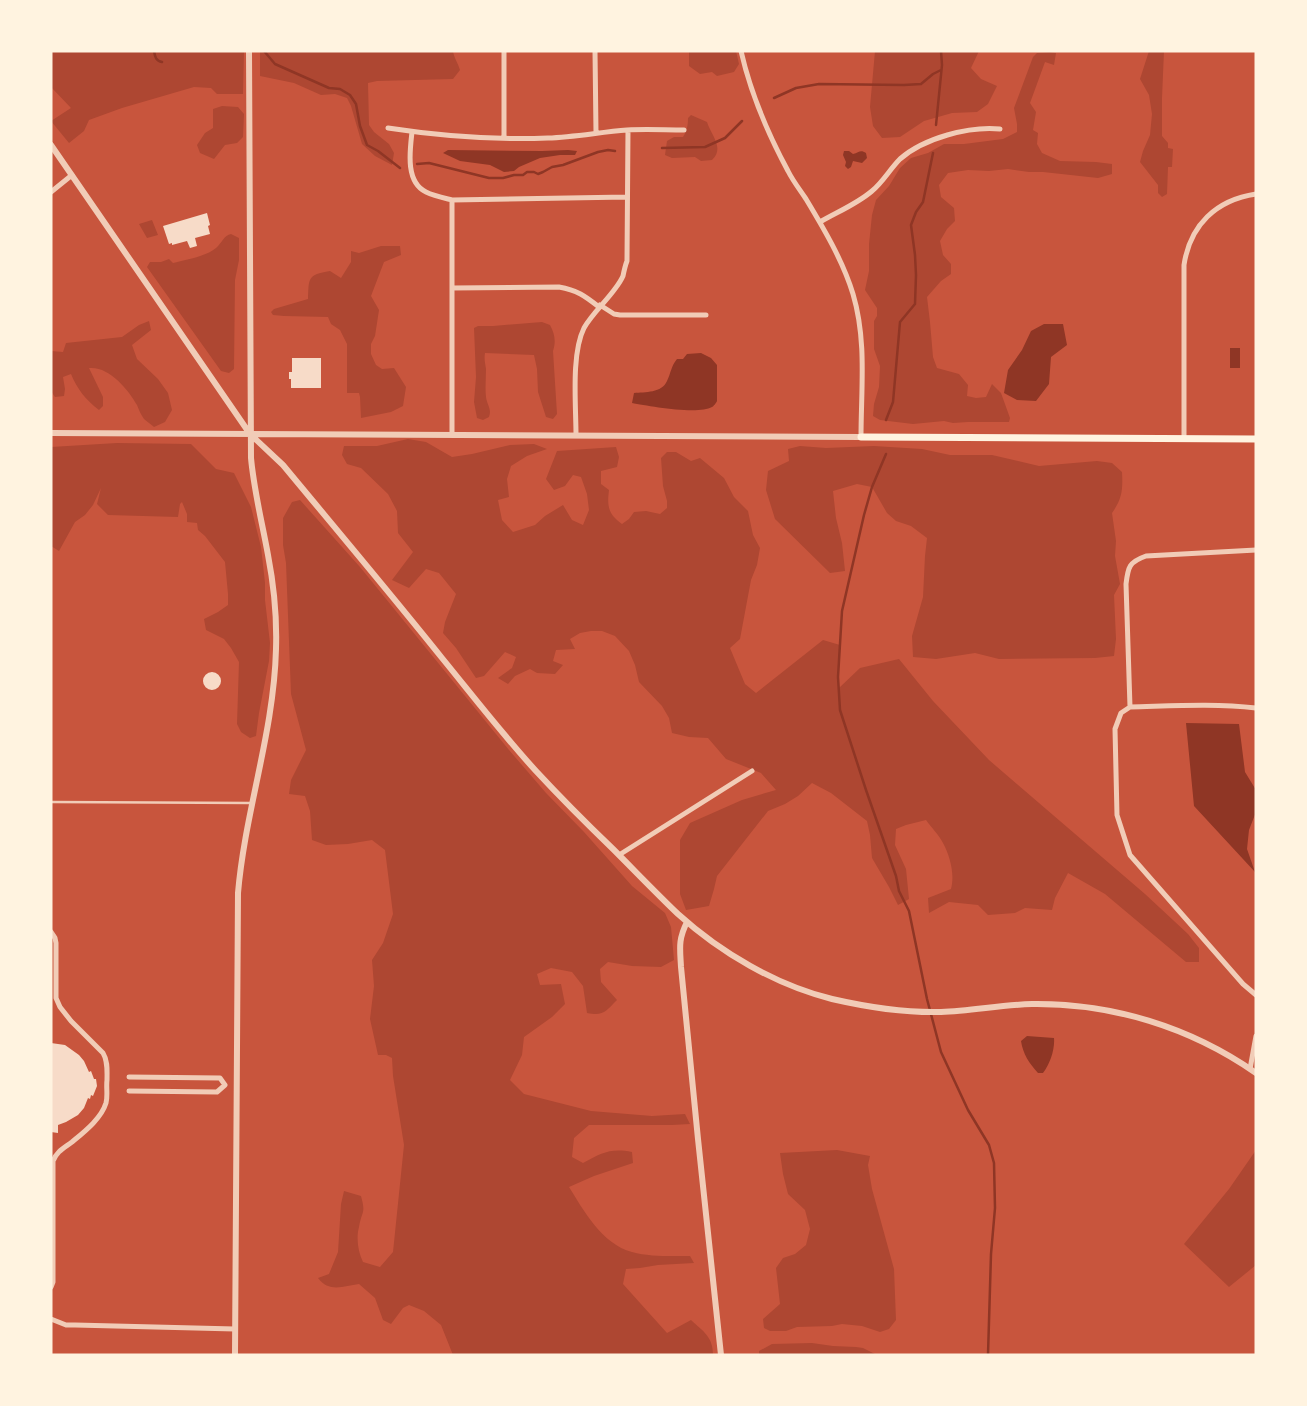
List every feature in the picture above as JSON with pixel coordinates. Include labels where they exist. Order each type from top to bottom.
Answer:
[{"type":"main road","points":[[861,437],[1256,439]]},
{"type":"street","points":[[504,51],[504,138]]},
{"type":"street","points":[[595,51],[596,133]]},
{"type":"street","points":[[51,433],[861,437],[862,346],[853,293],[820,222],[788,171],[766,128],[755,102],[741,51]]},
{"type":"street","points":[[235,1355],[238,893],[243,847],[270,714],[275,676],[276,647],[276,614],[272,574],[253,482],[250,434],[249,53]]},
{"type":"street","points":[[388,128],[412,132],[504,138],[549,138],[628,130],[684,130]]},
{"type":"street","points":[[820,222],[867,195],[883,180],[900,159],[921,146],[966,130],[1000,129]]},
{"type":"street","points":[[576,435],[576,358],[578,343],[584,329],[622,277],[626,263],[628,130]]},
{"type":"street","points":[[412,132],[409,153],[411,169],[415,182],[424,192],[452,200],[627,196]]},
{"type":"street","points":[[51,145],[250,434],[283,465],[535,770],[687,922],[711,941],[739,959],[779,980],[832,999],[892,1010],[938,1012],[1031,1004],[1077,1006],[1104,1010],[1144,1019],[1172,1028],[1203,1042],[1253,1071],[1256,1036]]},
{"type":"street","points":[[51,192],[72,175]]},
{"type":"street","points":[[1184,439],[1184,265],[1189,245],[1205,218],[1218,207],[1238,198],[1256,194]]},
{"type":"street","points":[[452,200],[452,435]]},
{"type":"street","points":[[452,288],[559,287],[578,292],[614,314],[706,314]]},
{"type":"street","points":[[1130,707],[1126,584],[1127,571],[1131,564],[1136,559],[1146,556],[1256,550]]},
{"type":"street","points":[[1256,708],[1232,706],[1130,707],[1121,713],[1115,729],[1117,815],[1130,855],[1243,984],[1256,995]]},
{"type":"street","points":[[619,855],[752,771]]},
{"type":"street","points":[[687,922],[681,934],[681,967],[721,1355]]},
{"type":"street","points":[[51,932],[56,943],[56,998],[60,1007],[71,1021],[105,1057],[107,1069],[106,1103],[103,1109],[82,1134],[56,1154],[53,1161],[53,1282],[51,1287]]},
{"type":"street","points":[[129,1077],[220,1078],[225,1085]]},
{"type":"street","points":[[129,1091],[218,1092],[225,1085],[236,1085]]},
{"type":"street","points":[[51,1319],[66,1325],[235,1328]]},
{"type":"lane","points":[[51,802],[252,803]]},
{"type":"shaded area","points":[[51,51],[244,51],[243,94],[217,94],[211,88],[194,87],[122,108],[89,120],[84,131],[69,143],[51,121],[71,108],[51,87]]},
{"type":"shaded area","points":[[260,51],[453,51],[460,70],[453,79],[377,81],[368,83],[369,125],[374,132],[389,144],[394,153],[392,165],[375,156],[362,144],[347,98],[335,94],[321,95],[294,83],[260,76]]},
{"type":"shaded area","points":[[689,51],[736,51],[739,64],[734,72],[717,76],[712,72],[700,74],[689,66]]},
{"type":"shaded area","points":[[875,51],[979,51],[971,68],[981,79],[997,86],[988,104],[977,112],[952,113],[924,121],[900,137],[882,138],[873,126],[870,107]]},
{"type":"shaded area","points":[[1149,51],[1164,51],[1162,136],[1168,143],[1168,148],[1173,149],[1172,167],[1168,167],[1167,194],[1162,197],[1158,193],[1158,185],[1140,162],[1150,135],[1152,114],[1149,95],[1140,79]]},
{"type":"shaded area","points":[[1037,53],[1056,53],[1054,65],[1045,62],[1030,103],[1036,112],[1033,130],[1038,133],[1037,144],[1042,153],[1060,161],[1112,164],[1112,174],[1098,178],[1008,169],[989,171],[968,170],[948,173],[939,185],[941,197],[954,208],[955,221],[947,229],[940,241],[943,255],[951,264],[951,274],[941,281],[927,297],[933,357],[937,368],[959,374],[968,385],[967,396],[976,398],[986,397],[992,384],[1001,393],[1010,418],[1009,422],[953,423],[944,421],[913,424],[880,420],[873,416],[879,387],[880,366],[874,349],[874,321],[877,316],[877,308],[865,290],[869,271],[872,215],[876,200],[889,186],[900,168],[911,158],[928,153],[944,144],[964,144],[1003,139],[1017,132],[1014,108],[1033,57]]},
{"type":"shaded area","points":[[222,106],[238,107],[244,114],[243,137],[237,143],[225,145],[214,159],[200,153],[197,145],[205,133],[213,128],[213,109]]},
{"type":"shaded area","points":[[691,115],[707,122],[716,141],[717,151],[712,160],[701,161],[695,157],[672,158],[665,155],[667,141],[674,137],[683,137],[687,128],[688,118]]},
{"type":"shaded area","points":[[448,150],[577,151],[575,155],[540,158],[514,171],[504,172],[490,165],[460,161],[443,153]]},
{"type":"shaded area","points":[[844,151],[849,151],[853,154],[862,151],[866,153],[867,158],[862,163],[853,161],[848,169],[845,166]]},
{"type":"shaded area","points":[[152,220],[158,235],[147,238],[139,224]]},
{"type":"shaded area","points":[[231,234],[239,238],[239,260],[235,280],[234,369],[229,373],[221,371],[147,267],[150,262],[161,262],[169,259],[173,263],[207,253],[216,248]]},
{"type":"shaded area","points":[[381,246],[400,246],[401,255],[384,262],[371,296],[379,310],[375,336],[371,344],[371,354],[376,365],[382,369],[394,368],[406,387],[403,406],[391,412],[361,418],[359,393],[347,393],[347,344],[340,330],[331,324],[328,317],[284,316],[273,315],[271,312],[274,309],[308,299],[309,282],[317,274],[330,271],[341,278],[351,262],[351,251],[359,253]]},
{"type":"shaded area","points":[[149,321],[151,330],[132,345],[137,359],[158,379],[168,393],[172,410],[165,422],[154,427],[146,421],[123,386],[111,375],[96,368],[89,368],[103,397],[103,406],[99,410],[82,394],[71,374],[63,377],[64,396],[55,397],[51,391],[51,351],[63,352],[66,343],[122,337],[139,325]]},
{"type":"shaded area","points":[[542,322],[550,325],[554,338],[553,351],[557,414],[553,419],[546,417],[538,392],[534,355],[485,353],[486,394],[490,414],[489,417],[483,420],[477,418],[474,402],[476,377],[474,328],[478,326]]},
{"type":"shaded area","points":[[1044,324],[1063,324],[1067,345],[1051,357],[1049,384],[1036,401],[1017,400],[1004,393],[1008,370],[1022,350],[1031,331]]},
{"type":"shaded area","points":[[1230,348],[1240,348],[1240,368],[1230,368]]},
{"type":"shaded area","points":[[701,353],[711,358],[717,365],[717,401],[713,407],[685,410],[632,403],[634,393],[657,390],[665,385],[673,364],[677,359],[683,359],[687,354]]},
{"type":"shaded area","points":[[408,439],[426,442],[452,457],[510,445],[534,444],[547,449],[527,456],[511,466],[507,479],[509,497],[498,500],[502,520],[513,532],[535,525],[545,516],[563,505],[572,520],[583,525],[589,510],[587,494],[581,477],[573,475],[565,486],[554,490],[546,479],[557,451],[616,447],[619,457],[617,467],[601,471],[601,484],[609,490],[608,501],[611,513],[622,524],[634,512],[646,511],[660,514],[667,508],[661,458],[667,452],[676,452],[691,461],[700,458],[724,478],[734,497],[748,511],[753,535],[760,548],[757,565],[751,580],[740,639],[730,648],[745,684],[756,693],[823,640],[840,645],[839,688],[860,668],[899,659],[933,701],[989,760],[1145,894],[1188,934],[1199,948],[1199,962],[1186,962],[1105,894],[1068,873],[1055,898],[1052,910],[1025,908],[1015,913],[988,915],[978,905],[949,902],[929,913],[928,898],[951,889],[952,877],[950,859],[946,848],[926,820],[896,829],[895,845],[906,869],[909,899],[898,905],[872,858],[867,821],[831,793],[812,783],[798,796],[768,811],[717,876],[709,906],[686,910],[680,894],[680,840],[690,823],[742,800],[776,790],[761,773],[726,759],[708,738],[689,737],[672,733],[669,718],[662,706],[639,682],[629,651],[615,636],[602,631],[580,633],[570,639],[575,649],[556,650],[553,661],[563,665],[555,674],[537,673],[530,669],[515,676],[508,684],[498,678],[512,668],[516,657],[505,652],[484,676],[476,678],[456,648],[443,633],[445,622],[456,594],[439,573],[426,569],[409,588],[392,580],[413,552],[398,533],[397,511],[388,494],[361,468],[347,464],[342,455],[344,446],[377,446]]},
{"type":"shaded area","points":[[117,443],[191,444],[216,469],[234,473],[251,507],[261,547],[270,643],[269,661],[256,736],[250,738],[241,732],[237,724],[239,662],[224,639],[206,630],[204,619],[228,605],[225,562],[198,530],[197,523],[187,522],[187,514],[182,502],[178,517],[108,515],[97,504],[101,488],[93,505],[85,515],[75,522],[59,551],[51,546],[51,447]]},
{"type":"shaded area","points":[[800,446],[826,448],[874,446],[922,449],[950,455],[992,455],[1039,466],[1097,461],[1112,463],[1122,472],[1120,499],[1112,513],[1116,541],[1115,556],[1120,584],[1114,595],[1116,639],[1114,656],[1095,658],[999,659],[975,653],[936,659],[913,657],[912,636],[923,597],[927,538],[911,526],[896,521],[887,513],[872,487],[857,484],[833,491],[845,571],[830,573],[775,519],[766,490],[768,471],[789,461],[788,449]]},
{"type":"shaded area","points":[[300,500],[360,567],[546,793],[632,886],[665,913],[671,927],[674,960],[661,967],[632,966],[608,962],[600,969],[601,982],[617,1000],[604,1012],[597,1014],[587,1013],[583,986],[572,972],[551,968],[537,974],[540,985],[561,984],[565,1004],[552,1017],[524,1037],[522,1055],[510,1080],[524,1094],[591,1111],[652,1116],[685,1114],[690,1124],[589,1125],[574,1138],[572,1157],[583,1163],[606,1152],[624,1151],[632,1152],[633,1163],[594,1176],[569,1187],[595,1226],[621,1248],[646,1255],[690,1256],[694,1263],[626,1269],[623,1284],[667,1333],[691,1320],[709,1339],[713,1355],[453,1355],[441,1325],[424,1311],[409,1305],[403,1308],[391,1324],[383,1320],[375,1298],[359,1284],[332,1287],[322,1283],[318,1278],[329,1274],[338,1252],[341,1204],[344,1191],[361,1196],[363,1209],[358,1240],[363,1262],[380,1267],[393,1252],[404,1145],[392,1058],[386,1055],[378,1055],[370,1019],[374,986],[372,960],[383,943],[393,914],[385,850],[372,840],[326,845],[312,840],[310,811],[305,796],[289,794],[291,780],[306,750],[291,694],[283,518],[292,502]]},
{"type":"shaded area","points":[[1186,723],[1239,724],[1245,772],[1256,790],[1256,812],[1249,830],[1247,849],[1255,872],[1194,806]]},
{"type":"shaded area","points":[[1027,1036],[1054,1038],[1052,1056],[1043,1073],[1038,1073],[1025,1054],[1021,1041]]},
{"type":"shaded area","points":[[837,1150],[870,1156],[868,1165],[872,1189],[894,1269],[896,1320],[889,1329],[880,1332],[862,1326],[842,1324],[797,1327],[786,1331],[770,1331],[764,1328],[763,1319],[780,1304],[776,1268],[783,1258],[795,1254],[806,1245],[810,1229],[805,1210],[788,1194],[780,1153]]},
{"type":"shaded area","points":[[1256,1150],[1256,1265],[1229,1287],[1184,1244],[1229,1189]]},
{"type":"shaded area","points":[[812,1343],[863,1348],[877,1355],[759,1355],[759,1351],[772,1344]]},
{"type":"building","points":[[207,213],[210,234],[195,238],[197,246],[190,248],[187,241],[169,244],[163,226]]},
{"type":"building","points":[[292,358],[321,358],[321,388],[291,388],[289,372],[292,372]]},
{"type":"building","points":[[212,672],[218,675],[221,681],[218,687],[212,690],[206,687],[203,681],[206,675]]},
{"type":"building","points":[[51,1043],[65,1045],[79,1055],[89,1072],[91,1071],[94,1079],[96,1079],[97,1086],[93,1096],[91,1095],[90,1099],[88,1098],[84,1108],[78,1115],[58,1125],[58,1133],[51,1132]]},
{"type":"waterway","points":[[154,51],[158,61],[162,62]]},
{"type":"waterway","points":[[264,51],[275,64],[329,88],[340,89],[350,95],[356,104],[360,126],[367,145],[400,168]]},
{"type":"waterway","points":[[936,125],[942,65],[941,51]]},
{"type":"waterway","points":[[774,98],[796,88],[819,84],[921,84],[941,70]]},
{"type":"waterway","points":[[662,148],[705,147],[725,138],[742,121]]},
{"type":"waterway","points":[[417,164],[429,163],[489,178],[503,178],[523,175],[527,172],[538,174],[552,167],[563,165],[598,152],[615,151]]},
{"type":"waterway","points":[[886,420],[893,402],[900,322],[915,304],[915,255],[911,225],[916,212],[923,202],[933,153]]},
{"type":"waterway","points":[[886,454],[872,487],[864,515],[842,611],[838,677],[840,710],[896,876],[899,891],[909,911],[927,999],[941,1052],[968,1110],[989,1145],[994,1163],[995,1208],[991,1254],[988,1355]]}]
